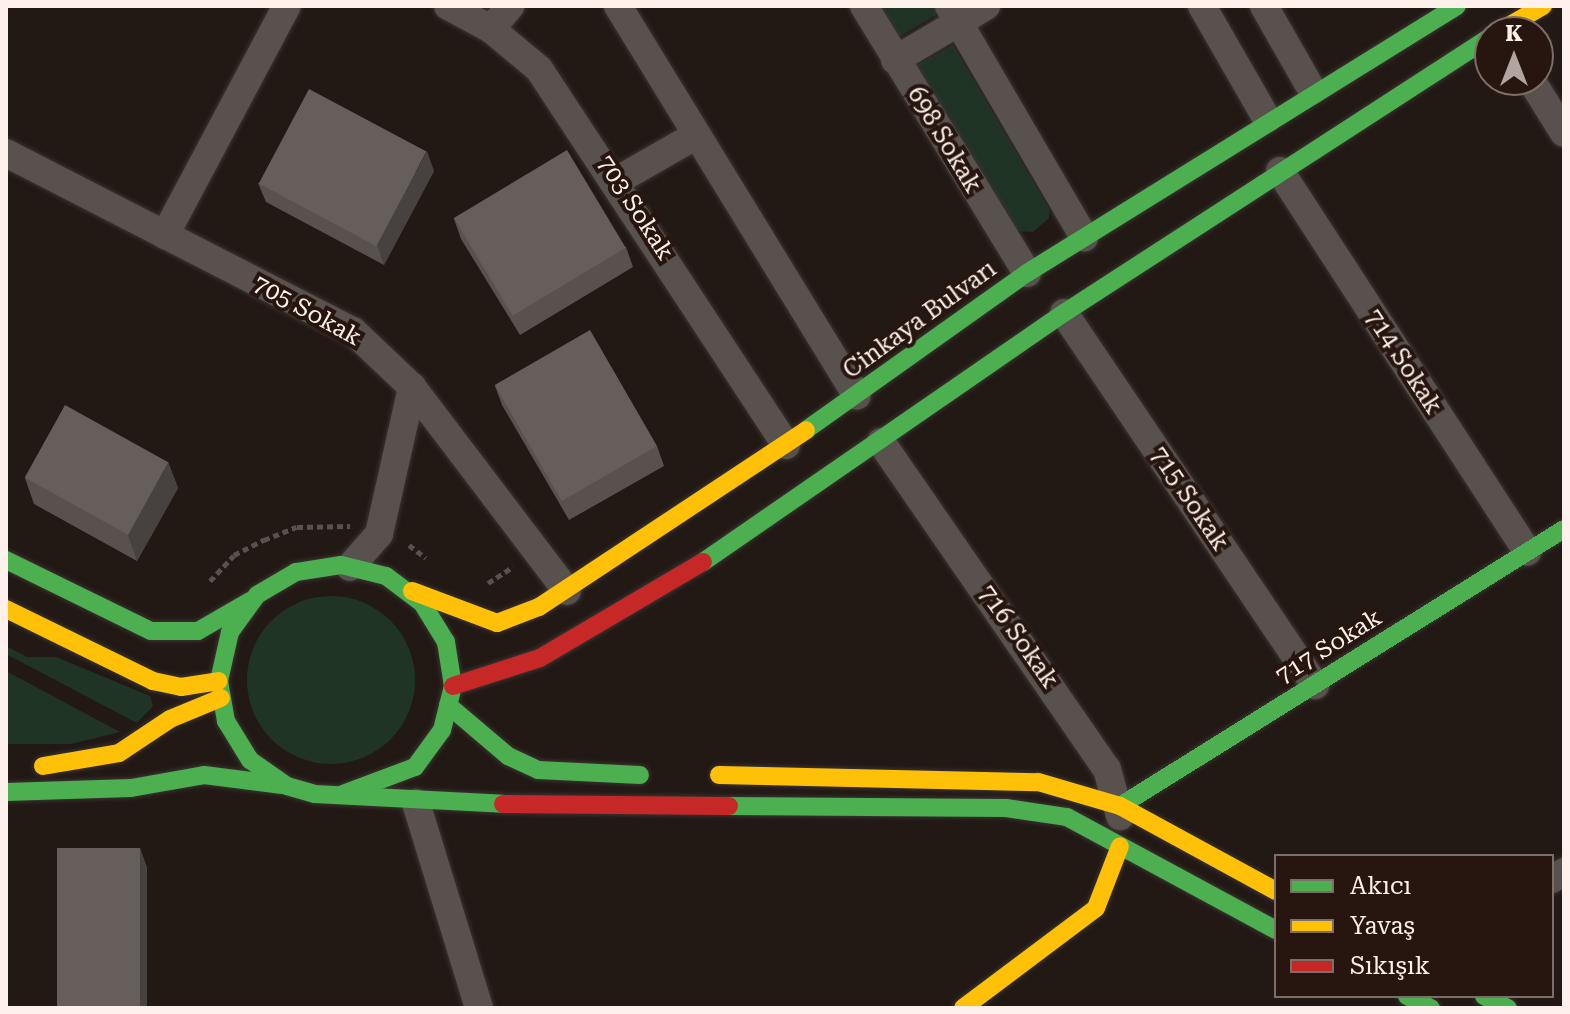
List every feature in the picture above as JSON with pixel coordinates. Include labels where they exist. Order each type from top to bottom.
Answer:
[{"type":"main road","name":"Cinkaya Bulvarı","points":[[405,588],[497,623],[567,591],[857,396],[1027,273],[1312,90],[1457,6]]},
{"type":"main road","points":[[453,686],[540,658],[652,597],[1064,313],[1474,48]]},
{"type":"main road","name":"717 Sokak","points":[[1120,806],[1564,529]]},
{"type":"main road","points":[[6,560],[151,631],[198,631],[296,572],[350,567],[405,588],[446,642],[453,686],[442,730],[415,767],[381,786],[343,794]]},
{"type":"main road","points":[[257,595],[230,632],[220,690],[250,760],[287,786]]},
{"type":"main road","points":[[6,609],[153,681],[220,690]]},
{"type":"main road","points":[[20,766],[119,753],[220,690]]},
{"type":"main road","points":[[448,705],[508,756],[538,770],[658,775]]},
{"type":"main road","points":[[6,792],[131,788],[204,775],[416,803],[1006,808],[1067,817],[1274,929]]},
{"type":"main road","points":[[704,775],[953,775],[1038,782],[1120,806],[1274,890]]},
{"type":"main road","points":[[963,1008],[1096,908],[1120,846]]},
{"type":"main road","points":[[1408,998],[1431,1008]]},
{"type":"main road","points":[[1488,998],[1508,1008]]},
{"type":"street","points":[[165,235],[287,6]]},
{"type":"street","name":"703 Sokak","points":[[448,6],[491,29],[539,69],[618,180],[786,445]]},
{"type":"street","points":[[491,29],[510,6]]},
{"type":"street","points":[[618,6],[693,137],[857,396]]},
{"type":"street","name":"698 Sokak","points":[[864,6],[1027,273]]},
{"type":"street","points":[[895,60],[954,14],[986,6]]},
{"type":"street","points":[[1202,6],[1267,119]]},
{"type":"street","points":[[1264,6],[1312,90]]},
{"type":"street","points":[[954,14],[1084,237]]},
{"type":"street","points":[[1541,96],[1564,133]]},
{"type":"street","points":[[618,180],[693,137]]},
{"type":"street","name":"705 Sokak","points":[[6,153],[353,331],[412,387],[567,591]]},
{"type":"street","name":"714 Sokak","points":[[1280,171],[1527,552]]},
{"type":"street","name":"715 Sokak","points":[[1064,313],[1315,685]]},
{"type":"street","points":[[350,567],[379,534],[412,387]]},
{"type":"street","name":"716 Sokak","points":[[881,442],[1091,745],[1120,806],[1120,846]]},
{"type":"street","points":[[416,803],[479,1008]]},
{"type":"green space","points":[[875,6],[933,6],[938,14],[895,39]]},
{"type":"green space","points":[[953,45],[1049,209],[1049,218],[1033,232],[1016,231],[913,67]]},
{"type":"green space","points":[[331,596],[363,603],[390,621],[408,648],[415,680],[408,712],[390,739],[363,757],[331,764],[299,757],[272,739],[254,712],[247,680],[254,648],[272,621],[299,603]]},
{"type":"green space","points":[[6,646],[27,657],[56,657],[150,696],[153,706],[137,723],[6,654]]},
{"type":"green space","points":[[6,671],[120,732],[71,744],[6,744]]},
{"type":"building","points":[[309,89],[426,151],[376,246],[259,183]]},
{"type":"building","points":[[567,150],[626,248],[513,316],[454,218]]},
{"type":"building","points":[[590,330],[657,446],[562,501],[495,385]]},
{"type":"building","points":[[65,405],[168,462],[128,535],[25,478]]},
{"type":"building","points":[[57,848],[140,848],[140,1006],[57,1006]]},
{"type":"traffic: fast","points":[[806,430],[1027,273],[1457,6]]},
{"type":"traffic: fast","points":[[703,562],[1064,313],[1474,47]]},
{"type":"traffic: fast","points":[[1120,806],[1564,529]]},
{"type":"traffic: fast","points":[[6,560],[151,631],[198,631],[250,601]]},
{"type":"traffic: fast","points":[[343,794],[415,767],[442,730],[453,686],[446,642],[422,603],[386,576],[341,565],[296,572],[257,595],[230,632],[219,681],[226,721],[250,760],[287,786],[315,794],[503,804]]},
{"type":"traffic: fast","points":[[448,705],[508,756],[538,770],[640,775]]},
{"type":"traffic: fast","points":[[6,792],[131,788],[204,775],[282,785]]},
{"type":"traffic: fast","points":[[729,806],[1006,808],[1067,817],[1274,929]]},
{"type":"traffic: fast","points":[[1411,998],[1431,1008]]},
{"type":"traffic: fast","points":[[1488,998],[1508,1008]]},
{"type":"traffic: slow","points":[[1526,16],[1543,6]]},
{"type":"traffic: slow","points":[[412,591],[497,623],[539,607],[806,430]]},
{"type":"traffic: slow","points":[[6,609],[153,681],[181,687],[219,681]]},
{"type":"traffic: slow","points":[[43,766],[119,753],[170,719],[221,698]]},
{"type":"traffic: slow","points":[[719,775],[1038,782],[1120,806],[1274,890]]},
{"type":"traffic: slow","points":[[963,1008],[1096,908],[1120,846]]},
{"type":"traffic: jam","points":[[453,686],[540,658],[703,562]]},
{"type":"traffic: jam","points":[[503,804],[729,806]]}]
